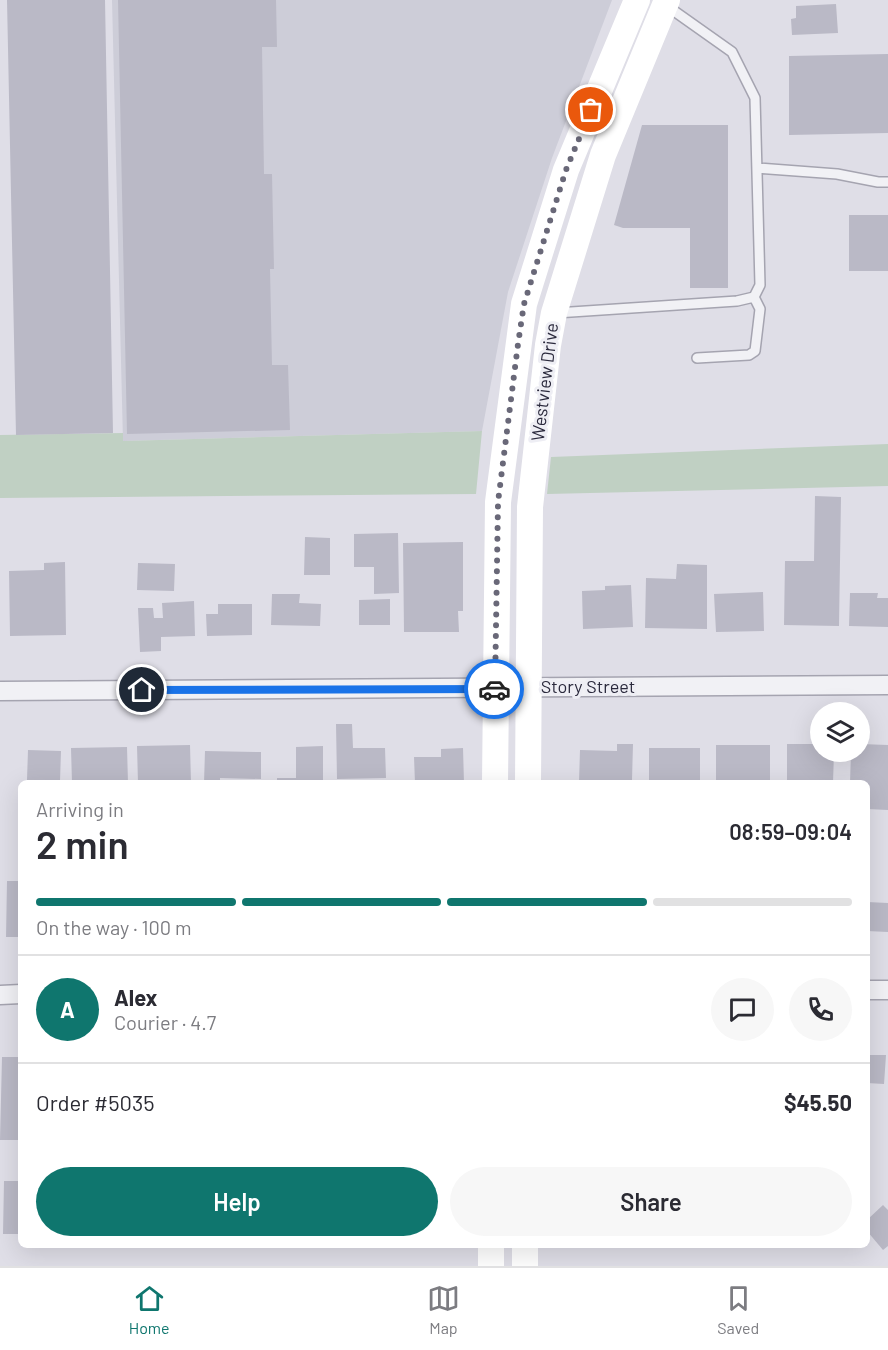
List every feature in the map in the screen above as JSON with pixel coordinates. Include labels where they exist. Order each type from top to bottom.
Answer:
[{"type":"main road","name":"Westview Drive","points":[[495,780],[498,502],[524,304],[566,170],[637,0]]},
{"type":"main road","name":"Westview Drive","points":[[528,780],[530,507],[548,345],[554,313],[603,155],[666,2]]},
{"type":"main road","points":[[491,1248],[491,1266]]},
{"type":"main road","points":[[525,1248],[525,1266]]},
{"type":"street","name":"Story Street","points":[[0,691],[888,685]]},
{"type":"street","points":[[870,990],[888,990]]},
{"type":"street","points":[[0,994],[18,994]]},
{"type":"lane","points":[[666,2],[732,52],[755,98],[760,285],[754,297]]},
{"type":"lane","points":[[757,168],[837,174],[888,182]]},
{"type":"lane","points":[[554,313],[737,301],[754,297]]},
{"type":"lane","points":[[698,358],[749,355],[755,351],[760,309],[754,297]]},
{"type":"shaded area","points":[[112,0],[612,0],[552,158],[508,292],[482,431],[123,441]]},
{"type":"green space","points":[[482,431],[476,494],[0,498],[0,435],[123,433],[123,441]]},
{"type":"green space","points":[[888,444],[888,486],[547,494],[551,457]]},
{"type":"building","points":[[7,0],[105,0],[113,433],[16,435]]},
{"type":"building","points":[[118,0],[276,0],[277,47],[262,47],[264,174],[272,174],[274,269],[270,269],[272,365],[288,365],[290,430],[127,434]]},
{"type":"building","points":[[836,4],[838,33],[792,35],[791,19],[796,18],[796,6]]},
{"type":"building","points":[[888,54],[888,133],[789,135],[789,56]]},
{"type":"building","points":[[642,125],[728,125],[728,288],[690,288],[690,228],[623,228],[614,225]]},
{"type":"building","points":[[849,215],[888,215],[888,271],[849,271]]},
{"type":"building","points":[[815,496],[841,497],[839,626],[784,625],[785,561],[814,561]]},
{"type":"building","points":[[398,533],[399,593],[374,594],[374,567],[354,567],[354,534]]},
{"type":"building","points":[[305,537],[330,538],[330,575],[304,575]]},
{"type":"building","points":[[463,542],[463,611],[458,611],[459,632],[404,632],[403,543]]},
{"type":"building","points":[[65,562],[66,635],[10,636],[9,571],[44,570],[44,563]]},
{"type":"building","points":[[138,563],[175,564],[174,591],[137,590]]},
{"type":"building","points":[[677,564],[707,565],[707,629],[645,628],[646,578],[676,579]]},
{"type":"building","points":[[631,585],[633,627],[583,629],[582,591],[605,590],[605,586]]},
{"type":"building","points":[[763,592],[764,631],[716,632],[714,594]]},
{"type":"building","points":[[850,593],[878,593],[877,598],[888,598],[888,627],[849,626]]},
{"type":"building","points":[[272,594],[300,594],[299,603],[321,604],[320,626],[271,625]]},
{"type":"building","points":[[390,599],[390,625],[359,625],[359,600]]},
{"type":"building","points":[[194,601],[195,636],[161,637],[161,651],[140,652],[138,608],[153,608],[154,618],[163,618],[162,603]]},
{"type":"building","points":[[218,604],[252,604],[252,635],[207,636],[206,614],[218,614]]},
{"type":"building","points":[[336,724],[352,724],[353,748],[385,748],[386,778],[337,779]]},
{"type":"building","points":[[617,744],[633,744],[632,780],[579,780],[580,750],[617,751]]},
{"type":"building","points":[[787,744],[810,744],[810,762],[834,762],[833,780],[787,780]]},
{"type":"building","points":[[870,744],[888,745],[888,810],[870,809],[870,780],[850,780],[851,762],[870,762]]},
{"type":"building","points":[[190,745],[191,780],[138,780],[137,746]]},
{"type":"building","points":[[716,745],[770,745],[770,780],[716,780]]},
{"type":"building","points":[[323,746],[323,780],[277,780],[277,778],[296,778],[296,747]]},
{"type":"building","points":[[127,747],[128,780],[72,780],[71,748]]},
{"type":"building","points":[[463,748],[464,780],[415,780],[414,757],[441,757],[441,749]]},
{"type":"building","points":[[649,748],[700,748],[700,780],[649,780]]},
{"type":"building","points":[[28,750],[61,751],[60,780],[27,780]]},
{"type":"building","points":[[205,751],[261,752],[261,779],[204,780]]},
{"type":"building","points":[[7,881],[18,881],[18,937],[6,937]]},
{"type":"building","points":[[870,902],[888,903],[888,932],[870,931]]},
{"type":"building","points":[[870,1055],[886,1055],[884,1084],[870,1083]]},
{"type":"building","points":[[2,1057],[18,1057],[18,1140],[0,1140]]},
{"type":"building","points":[[4,1181],[18,1181],[18,1234],[3,1234]]},
{"type":"building","points":[[883,1205],[888,1210],[888,1246],[883,1250],[870,1235],[870,1217]]},
{"type":"way so far","points":[[494,689],[498,502],[524,304],[566,170],[591,110]]},
{"type":"route","points":[[142,690],[494,689]]}]
